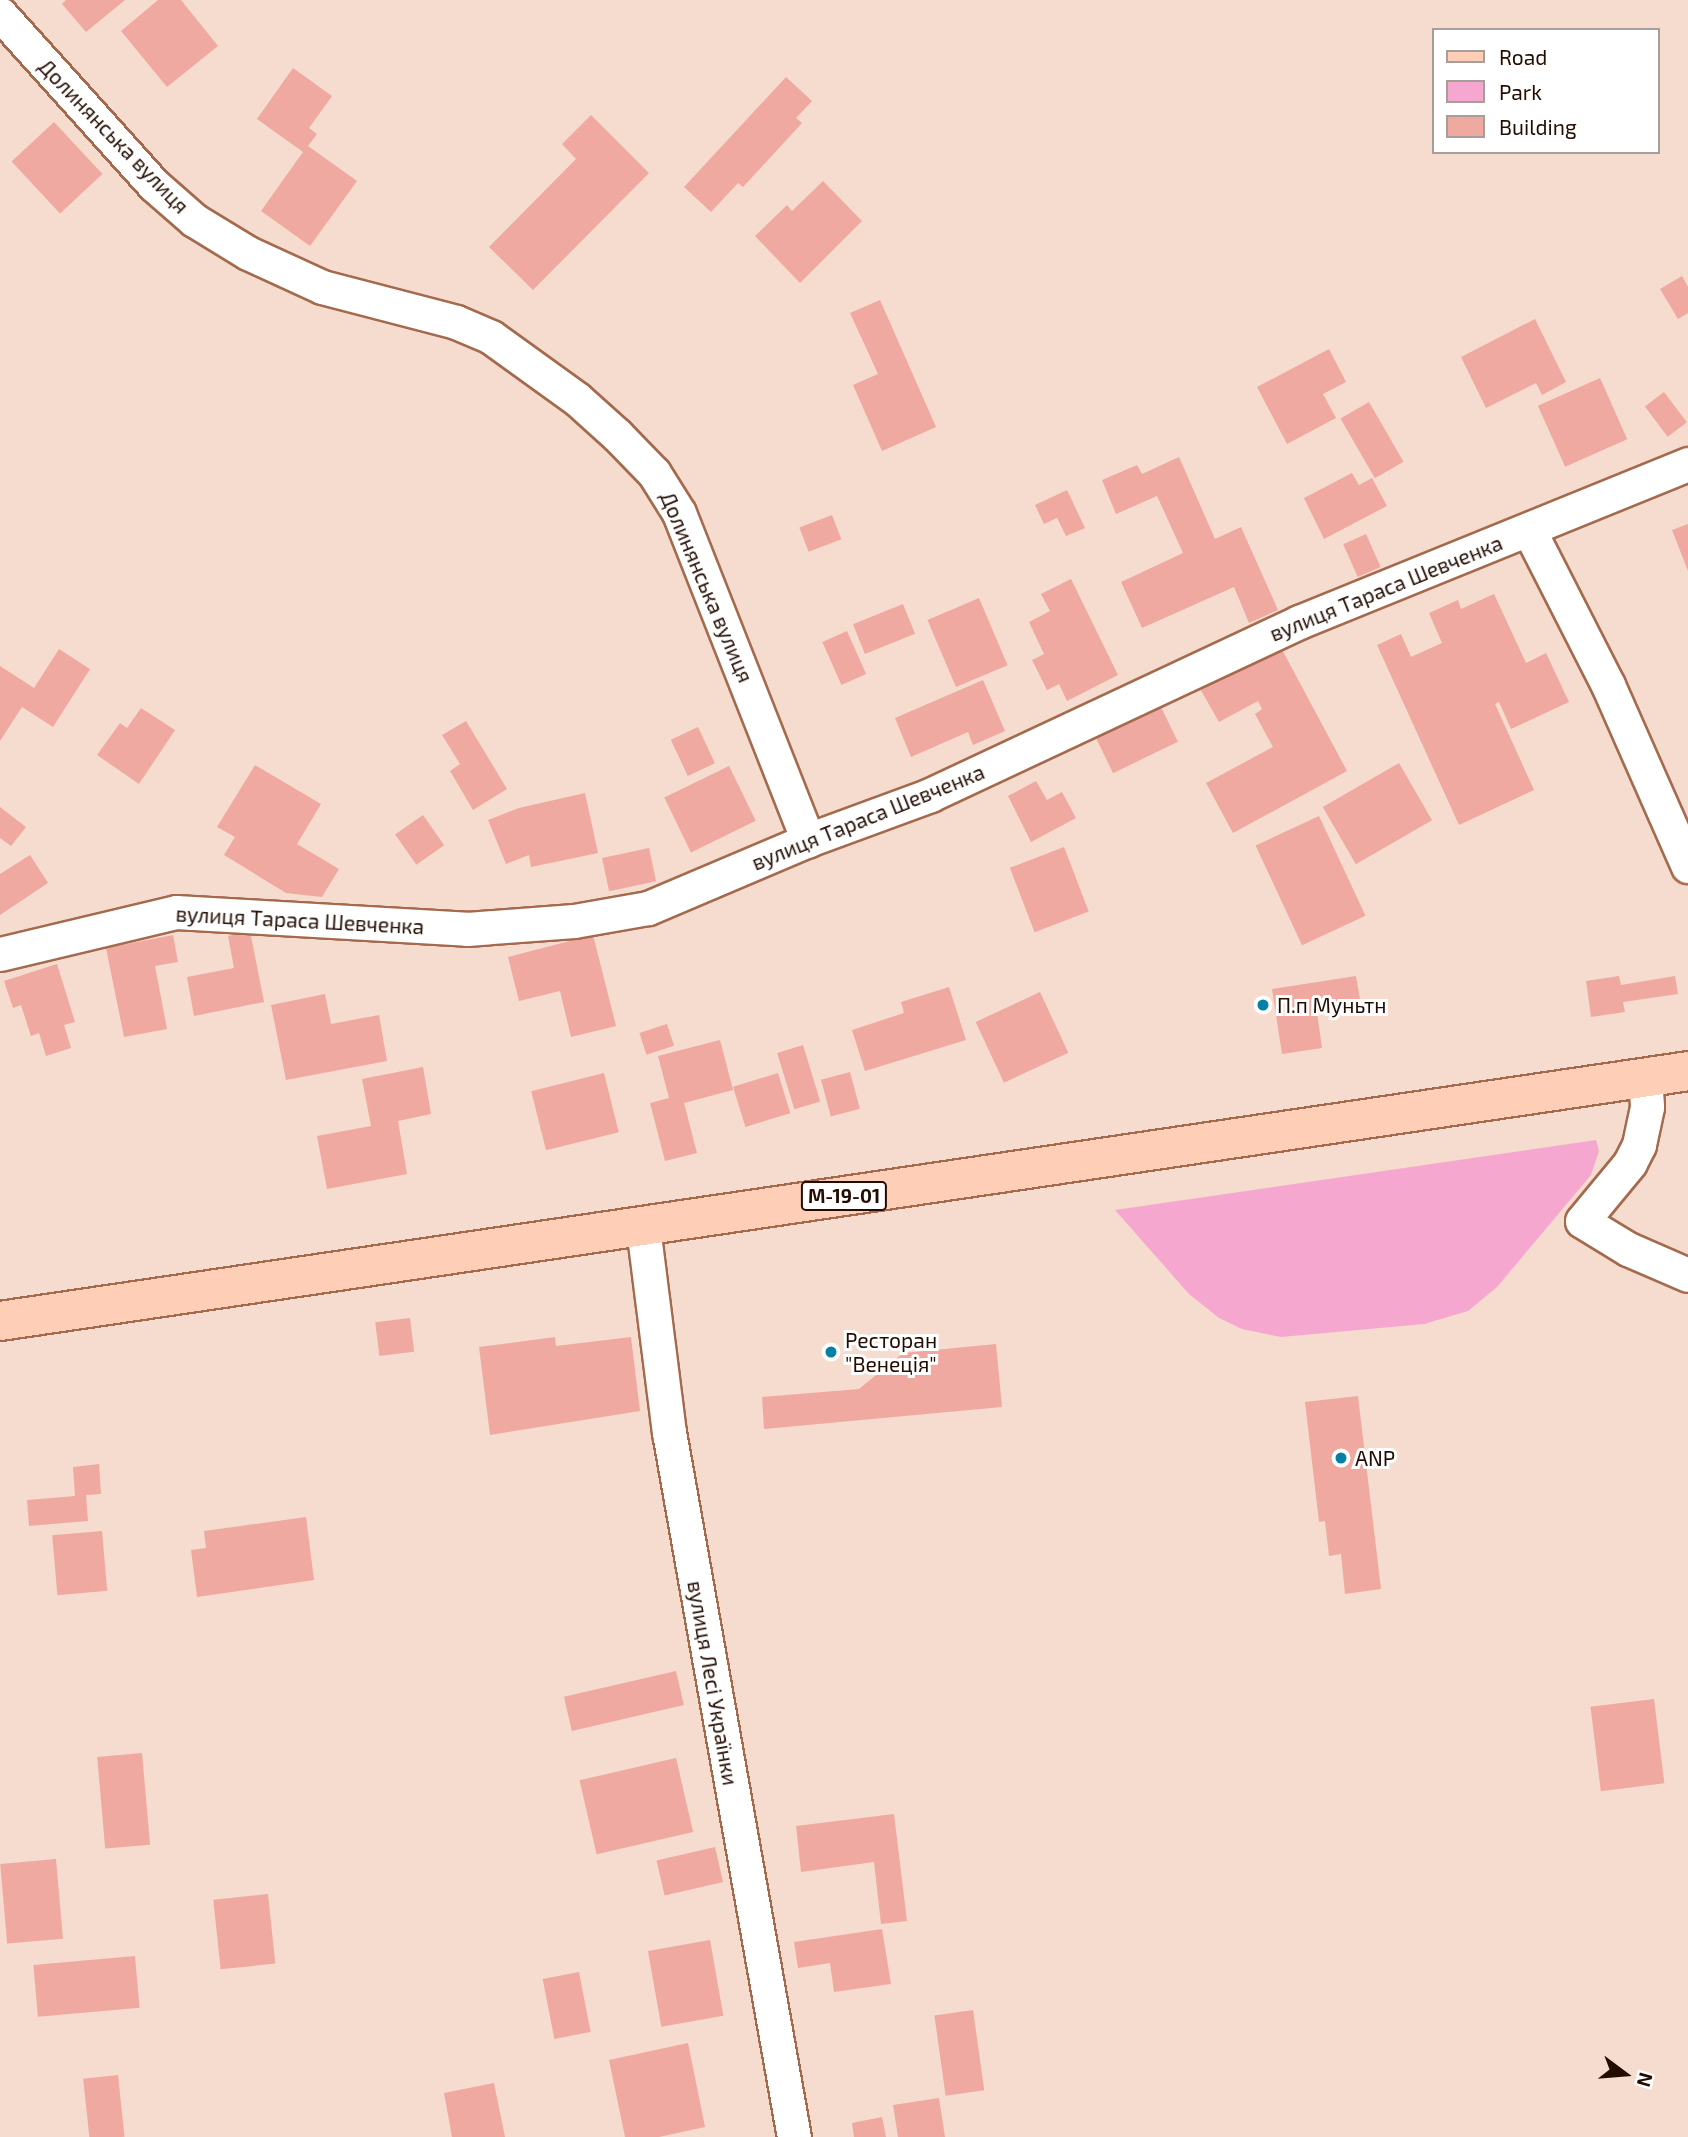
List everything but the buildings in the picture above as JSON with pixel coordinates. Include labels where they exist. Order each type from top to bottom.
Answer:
[{"type":"main road","name":"М-19-01","points":[[0,1321],[1688,1071]]},
{"type":"street","name":"Долинянська вулиця","points":[[0,14],[154,185],[194,220],[259,258],[322,287],[483,333],[577,399],[626,445],[668,491],[679,513],[808,840]]},
{"type":"street","name":"вулиця Тараса Шевченка","points":[[0,954],[176,912],[467,929],[574,921],[648,908],[808,840],[930,795],[1299,622],[1688,464]]},
{"type":"street","points":[[1530,530],[1608,685],[1688,866]]},
{"type":"street","points":[[1645,1077],[1647,1107],[1639,1145],[1618,1180],[1582,1221],[1628,1249],[1688,1275]]},
{"type":"street","name":"вулиця Лесі Українки","points":[[643,1227],[668,1432],[794,2137]]},
{"type":"green space","points":[[1596,1140],[1599,1151],[1591,1175],[1497,1287],[1468,1311],[1424,1324],[1281,1337],[1242,1329],[1219,1318],[1189,1294],[1115,1210]]},
{"type":"place","name":"П.п Муньтн","points":[[1263,1005]]},
{"type":"place","name":"Ресторан \"Венеція\"","points":[[831,1352]]},
{"type":"place","name":"ANP","points":[[1341,1458]]}]
